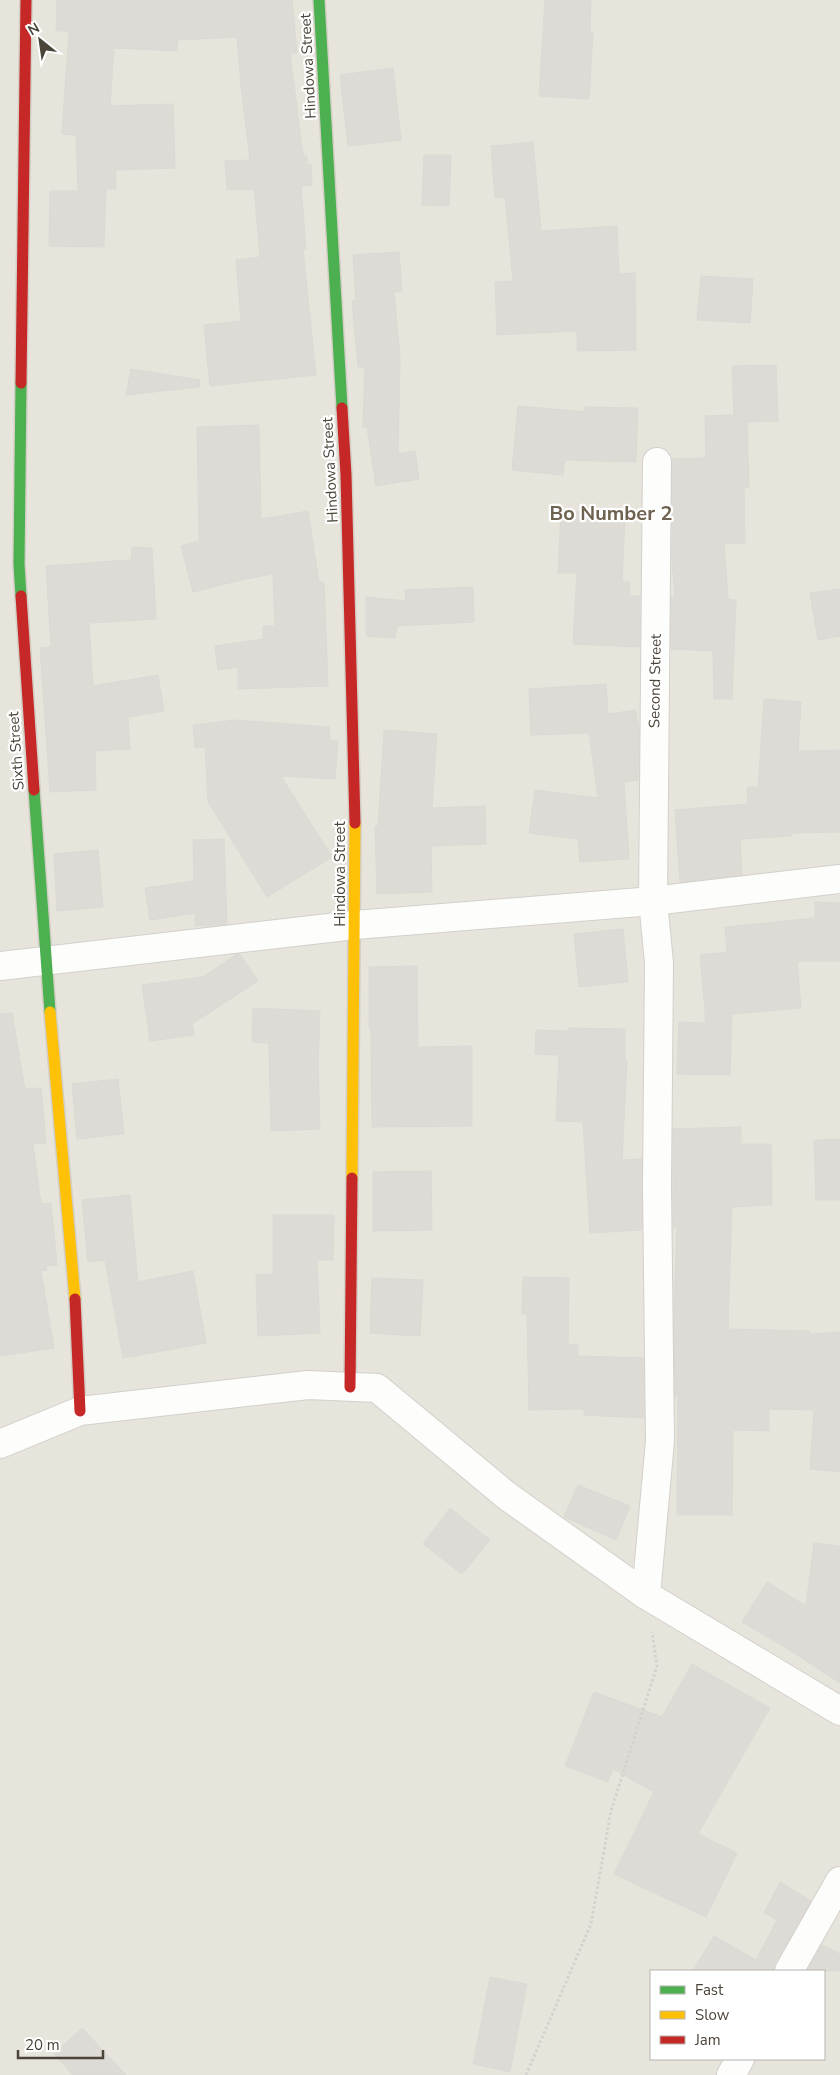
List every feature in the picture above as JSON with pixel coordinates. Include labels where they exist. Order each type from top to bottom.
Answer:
[{"type":"street","name":"Sixth Street","points":[[26,0],[19,564],[45,960],[73,1268],[80,1411]]},
{"type":"street","name":"Hindowa Street","points":[[319,0],[346,475],[355,806],[350,1387]]},
{"type":"street","name":"Second Street","points":[[646,1594],[660,1441],[657,1186],[659,963],[653,901],[657,462]]},
{"type":"street","points":[[0,966],[45,960],[355,932],[653,901],[840,879]]},
{"type":"street","points":[[0,1444],[80,1411],[308,1385],[377,1388],[507,1496],[646,1594],[840,1712]]},
{"type":"street","points":[[790,1970],[840,1881]]},
{"type":"street","points":[[731,2075],[739,2060]]},
{"type":"path","points":[[526,2075],[591,1924],[611,1811],[657,1666],[646,1594]]},
{"type":"shaded area","points":[[0,0],[840,0],[840,2075],[0,2075]]},
{"type":"building","points":[[57,0],[292,0],[297,53],[290,53],[303,156],[307,156],[307,164],[311,164],[312,185],[301,186],[306,249],[303,249],[316,375],[210,386],[204,325],[241,321],[236,260],[260,257],[254,189],[227,190],[225,161],[250,160],[237,37],[178,40],[177,51],[114,48],[110,106],[173,104],[175,168],[116,170],[116,189],[106,189],[104,247],[49,246],[50,191],[78,191],[76,135],[62,134],[69,31],[56,31]]},
{"type":"building","points":[[545,0],[591,0],[590,32],[593,32],[589,99],[539,96]]},
{"type":"building","points":[[393,68],[401,140],[348,146],[340,75]]},
{"type":"building","points":[[533,142],[541,231],[617,226],[619,274],[635,273],[636,350],[577,351],[577,331],[497,335],[495,282],[513,281],[505,197],[495,198],[491,146]]},
{"type":"building","points":[[424,155],[451,155],[449,206],[422,205]]},
{"type":"building","points":[[399,252],[402,292],[394,292],[400,357],[398,454],[415,451],[419,479],[376,486],[367,427],[363,427],[365,367],[358,367],[352,301],[356,300],[353,255]]},
{"type":"building","points":[[701,276],[753,279],[750,323],[697,320]]},
{"type":"building","points":[[776,365],[778,421],[747,422],[749,487],[744,488],[745,543],[724,544],[728,599],[736,600],[732,699],[714,699],[713,651],[671,649],[671,597],[675,597],[672,562],[672,459],[706,458],[705,416],[734,415],[732,366]]},
{"type":"building","points":[[131,369],[200,380],[199,387],[126,395]]},
{"type":"building","points":[[518,406],[585,412],[585,407],[638,408],[636,462],[565,460],[563,475],[512,470]]},
{"type":"building","points":[[259,425],[261,519],[308,511],[319,582],[324,582],[328,686],[238,689],[238,667],[218,670],[215,646],[263,639],[263,626],[275,626],[273,574],[193,592],[181,546],[199,541],[197,427]]},
{"type":"building","points":[[561,511],[625,514],[622,582],[630,582],[629,596],[640,596],[640,647],[573,644],[577,573],[558,573]]},
{"type":"building","points":[[132,547],[152,548],[156,619],[89,623],[93,686],[158,675],[164,711],[128,717],[130,749],[95,751],[96,790],[50,792],[40,648],[51,647],[46,566],[131,560]]},
{"type":"building","points":[[473,587],[474,622],[397,626],[395,638],[366,636],[366,597],[406,601],[405,590]]},
{"type":"building","points":[[840,589],[840,636],[818,640],[810,593]]},
{"type":"building","points":[[606,684],[608,714],[636,710],[639,733],[638,780],[624,782],[629,859],[580,862],[578,839],[529,833],[535,790],[598,798],[589,733],[531,735],[529,689]]},
{"type":"building","points":[[764,699],[801,702],[798,751],[840,750],[840,832],[792,833],[792,836],[740,839],[742,875],[680,882],[675,810],[748,804],[747,787],[758,787]]},
{"type":"building","points":[[236,720],[329,727],[330,741],[338,741],[335,779],[281,776],[332,857],[267,897],[208,802],[205,747],[195,748],[193,725]]},
{"type":"building","points":[[384,730],[437,734],[432,808],[485,806],[486,844],[431,846],[432,892],[377,894],[375,826],[378,826]]},
{"type":"building","points":[[224,839],[227,924],[195,926],[195,913],[150,920],[145,888],[194,881],[193,840]]},
{"type":"building","points":[[98,850],[103,907],[57,911],[54,854]]},
{"type":"building","points":[[815,902],[840,903],[840,961],[797,961],[801,1008],[732,1014],[730,1075],[677,1074],[679,1022],[706,1023],[700,955],[727,952],[725,927],[815,918]]},
{"type":"building","points":[[623,929],[628,982],[579,987],[574,934]]},
{"type":"building","points":[[237,954],[240,954],[258,981],[192,1024],[194,1035],[150,1041],[142,985],[203,977]]},
{"type":"building","points":[[417,966],[418,1047],[472,1046],[472,1126],[372,1127],[369,967]]},
{"type":"building","points":[[253,1008],[320,1011],[318,1065],[320,1129],[271,1131],[269,1043],[252,1042]]},
{"type":"building","points":[[12,1013],[25,1089],[41,1088],[46,1143],[33,1144],[41,1204],[51,1203],[57,1265],[46,1266],[47,1270],[41,1271],[54,1348],[0,1356],[0,1014]]},
{"type":"building","points":[[568,1028],[625,1029],[625,1060],[627,1060],[622,1160],[642,1159],[642,1230],[590,1233],[583,1122],[556,1121],[559,1055],[535,1054],[536,1030],[568,1031]]},
{"type":"building","points":[[118,1079],[124,1134],[77,1139],[72,1084]]},
{"type":"building","points":[[741,1127],[741,1144],[771,1144],[772,1205],[732,1207],[728,1329],[810,1331],[810,1334],[840,1332],[840,1472],[810,1469],[814,1410],[769,1409],[769,1431],[733,1430],[732,1515],[677,1515],[678,1391],[675,1398],[674,1309],[677,1228],[673,1228],[673,1129]]},
{"type":"building","points":[[840,1139],[840,1200],[816,1200],[814,1140]]},
{"type":"building","points":[[431,1171],[432,1230],[373,1231],[373,1172]]},
{"type":"building","points":[[130,1195],[138,1282],[193,1271],[206,1343],[123,1358],[105,1260],[88,1262],[82,1200]]},
{"type":"building","points":[[273,1215],[334,1215],[333,1260],[317,1260],[320,1333],[258,1336],[256,1275],[273,1274]]},
{"type":"building","points":[[523,1277],[569,1278],[568,1345],[578,1344],[578,1356],[643,1358],[644,1418],[584,1415],[584,1409],[529,1410],[527,1314],[522,1314]]},
{"type":"building","points":[[372,1278],[423,1280],[420,1336],[370,1333]]},
{"type":"building","points":[[578,1485],[630,1506],[616,1540],[564,1517]]},
{"type":"building","points":[[450,1508],[490,1540],[462,1574],[423,1544]]},
{"type":"building","points":[[814,1543],[840,1546],[840,1683],[742,1622],[767,1582],[806,1606]]},
{"type":"building","points":[[692,1664],[770,1708],[698,1834],[737,1853],[706,1917],[614,1874],[654,1792],[613,1769],[608,1782],[565,1766],[594,1692],[662,1717]]},
{"type":"building","points":[[780,1882],[811,1901],[775,1963],[773,1970],[694,1970],[714,1936],[756,1960],[777,1920],[764,1913]]},
{"type":"building","points":[[822,1945],[840,1954],[840,1971],[808,1970]]},
{"type":"building","points":[[490,1977],[527,1984],[510,2072],[473,2064]]},
{"type":"building","points":[[82,2028],[126,2075],[73,2075],[54,2054]]},
{"type":"traffic: fast","points":[[319,0],[342,408]]},
{"type":"traffic: fast","points":[[21,383],[19,564],[21,596]]},
{"type":"traffic: fast","points":[[34,790],[50,1012]]},
{"type":"traffic: slow","points":[[352,1178],[355,823]]},
{"type":"traffic: slow","points":[[50,1012],[75,1299]]},
{"type":"traffic: jam","points":[[21,383],[26,0]]},
{"type":"traffic: jam","points":[[342,408],[346,475],[355,823]]},
{"type":"traffic: jam","points":[[21,596],[34,790]]},
{"type":"traffic: jam","points":[[350,1387],[352,1178]]},
{"type":"traffic: jam","points":[[75,1299],[80,1411]]},
{"type":"district","name":"Bo Number 2","points":[[611,513]]}]
